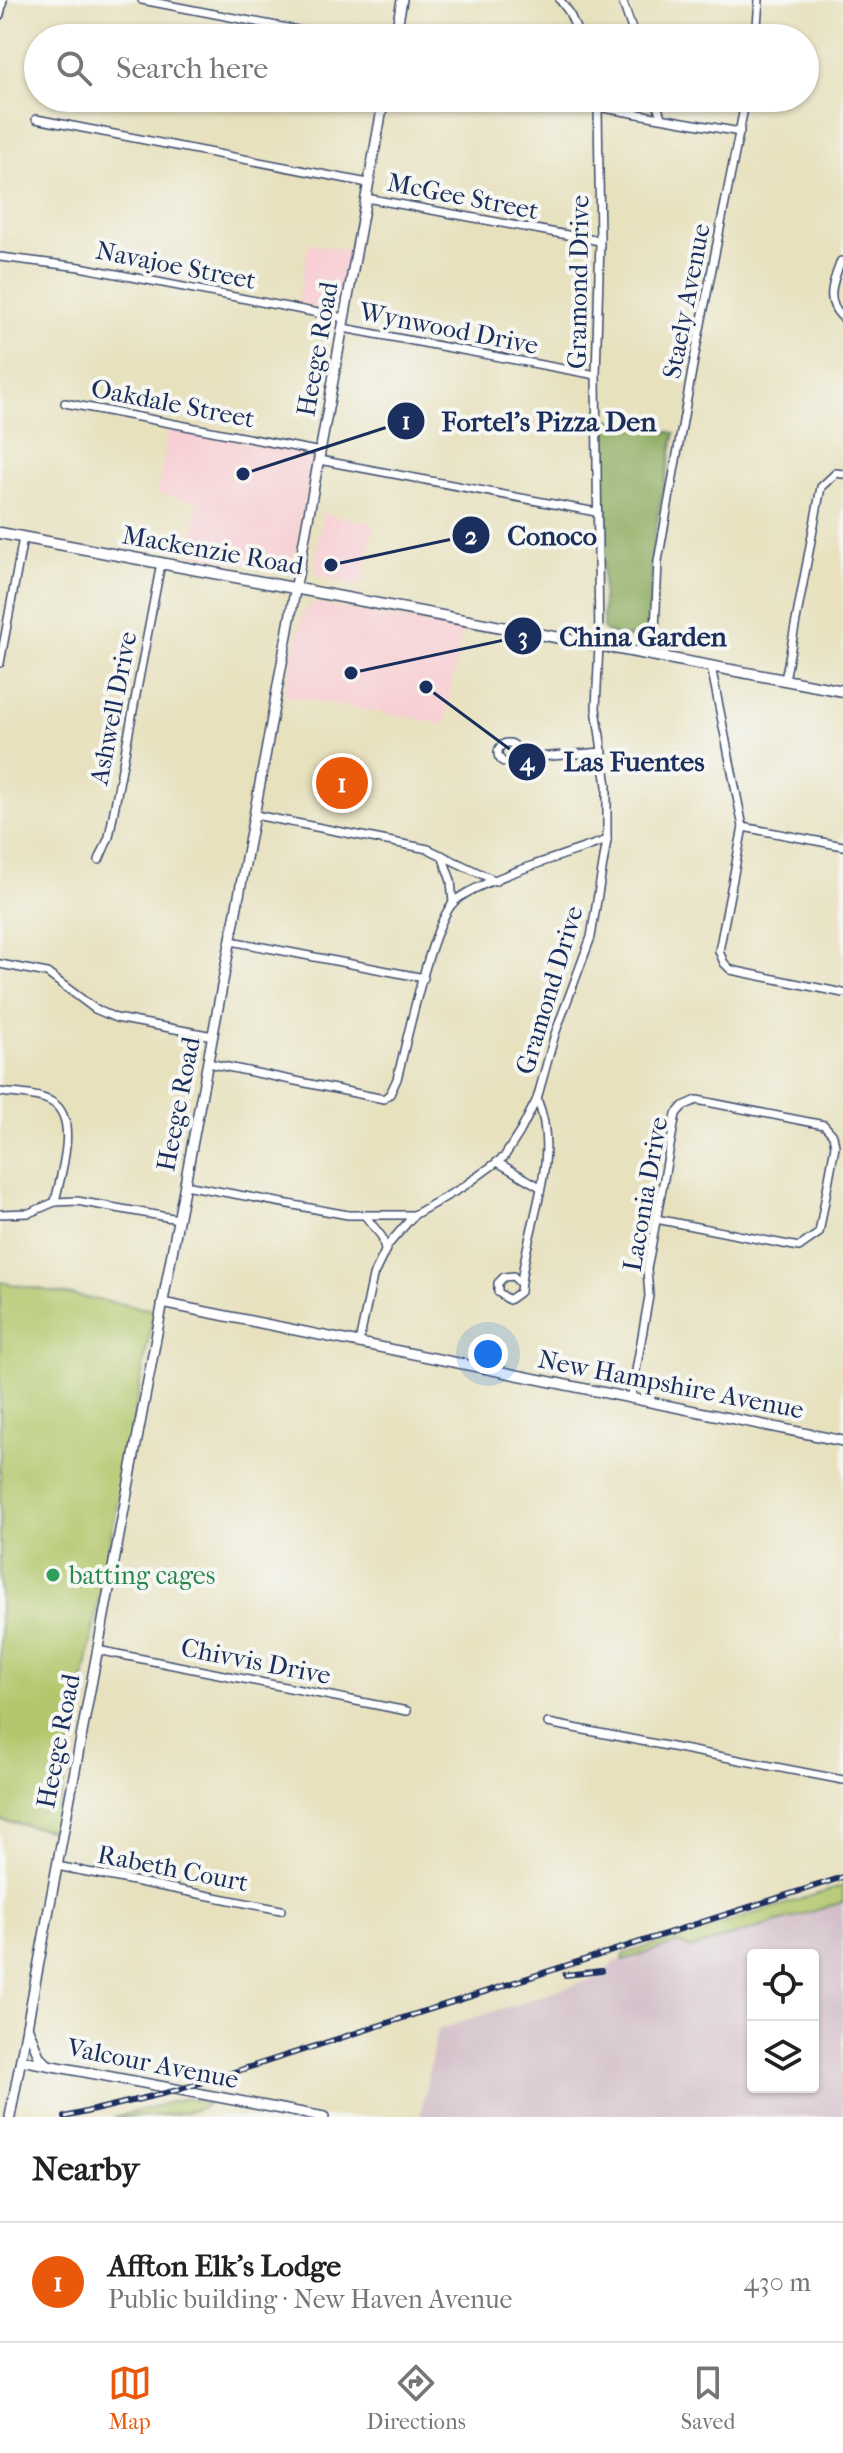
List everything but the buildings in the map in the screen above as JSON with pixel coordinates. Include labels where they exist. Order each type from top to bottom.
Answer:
[{"type":"main road","name":"Mackenzie Road","points":[[0,533],[843,691]]},
{"type":"street","points":[[0,15],[3,0]]},
{"type":"street","points":[[142,0],[266,24]]},
{"type":"street","points":[[398,24],[402,0]]},
{"type":"street","points":[[560,0],[574,24]]},
{"type":"street","points":[[622,0],[630,24]]},
{"type":"street","points":[[757,24],[759,0]]},
{"type":"street","name":"Heege Road","points":[[10,2117],[255,815],[381,112]]},
{"type":"street","name":"Gramond Drive","points":[[359,1343],[373,1276],[385,1250],[414,1215],[463,1187],[504,1157],[520,1132],[537,1099],[555,1034],[591,937],[607,840],[607,786],[596,708],[599,645],[596,512],[600,241],[598,112]]},
{"type":"street","points":[[626,112],[740,132]]},
{"type":"street","points":[[659,112],[661,117]]},
{"type":"street","name":"Staely Avenue","points":[[654,655],[658,561],[744,112]]},
{"type":"street","points":[[36,119],[368,183]]},
{"type":"street","name":"McGee Street","points":[[366,198],[600,241]]},
{"type":"street","name":"Navajoe Street","points":[[0,257],[80,267],[344,323]]},
{"type":"street","points":[[841,261],[831,286],[831,298],[833,308],[843,318]]},
{"type":"street","name":"Wynwood Drive","points":[[344,323],[596,375]]},
{"type":"street","name":"Oakdale Street","points":[[65,403],[596,512]]},
{"type":"street","points":[[785,680],[821,487],[840,473]]},
{"type":"street","points":[[0,663],[23,538]]},
{"type":"street","name":"Ashwell Drive","points":[[99,860],[109,837],[161,563]]},
{"type":"street","points":[[711,666],[743,827],[719,951],[731,970],[843,993]]},
{"type":"street","points":[[517,755],[538,757],[603,752]]},
{"type":"street","points":[[255,815],[428,849],[496,881]]},
{"type":"street","points":[[743,827],[843,846]]},
{"type":"street","points":[[208,1063],[384,1099],[397,1079],[437,931],[453,903],[496,881],[607,840]]},
{"type":"street","points":[[442,855],[451,881],[453,903]]},
{"type":"street","points":[[231,941],[424,978]]},
{"type":"street","points":[[0,964],[47,973],[95,1009],[116,1018],[213,1036]]},
{"type":"street","points":[[0,1092],[52,1101],[65,1116],[68,1135],[55,1202]]},
{"type":"street","points":[[520,1283],[540,1187],[547,1133],[537,1099]]},
{"type":"street","name":"Laconia Drive","points":[[631,1399],[649,1296],[647,1269],[656,1219],[676,1114],[683,1106],[697,1100],[824,1125],[833,1135],[835,1146],[819,1233],[799,1247],[656,1219]]},
{"type":"street","points":[[497,1162],[540,1187]]},
{"type":"street","points":[[185,1185],[364,1216],[414,1215]]},
{"type":"street","points":[[0,1214],[29,1213],[55,1202],[77,1201],[178,1219]]},
{"type":"street","points":[[364,1216],[371,1220],[382,1237],[385,1250]]},
{"type":"street","name":"New Hampshire Avenue","points":[[162,1303],[843,1441]]},
{"type":"street","name":"Chivvis Drive","points":[[97,1650],[407,1711]]},
{"type":"street","points":[[548,1723],[843,1780]]},
{"type":"street","name":"Rabeth Court","points":[[57,1866],[281,1910]]},
{"type":"street","points":[[27,2026],[39,2056],[48,2065]]},
{"type":"street","name":"Valcour Avenue","points":[[21,2060],[324,2117]]},
{"type":"shaded area","points":[[309,243],[350,251],[340,303],[331,310],[297,304]]},
{"type":"shaded area","points":[[169,428],[312,457],[309,488],[292,560],[287,565],[274,568],[188,554],[198,502],[157,494]]},
{"type":"shaded area","points":[[320,513],[374,524],[362,586],[320,577],[316,573],[315,560],[322,522]]},
{"type":"shaded area","points":[[310,605],[462,629],[444,724],[284,695],[302,615]]},
{"type":"shaded area","points":[[843,1902],[843,2117],[420,2117],[437,2030],[600,1977],[614,1962],[679,1943],[691,1948]]},
{"type":"green space","points":[[602,418],[675,433],[654,543],[651,619],[645,640],[607,633],[603,629]]},
{"type":"green space","points":[[0,1282],[154,1310],[55,1831],[0,1820]]},
{"type":"green space","points":[[843,1886],[843,1902],[690,1949],[679,1943],[623,1960],[624,1954]]},
{"type":"green space","points":[[186,2098],[208,2103],[178,2114],[114,2117]]},
{"type":"railway","points":[[65,2117],[178,2090],[843,1877]]},
{"type":"railway","points":[[565,1975],[601,1971]]},
{"type":"place","name":"Fortel's Pizza Den","points":[[243,474]]},
{"type":"place","name":"Conoco","points":[[331,565]]},
{"type":"place","name":"China Garden","points":[[351,673]]},
{"type":"place","name":"Las Fuentes","points":[[426,687]]},
{"type":"place","name":"Affton Elk's Lodge","points":[[342,783]]},
{"type":"place","name":"batting cages","points":[[53,1575]]}]
